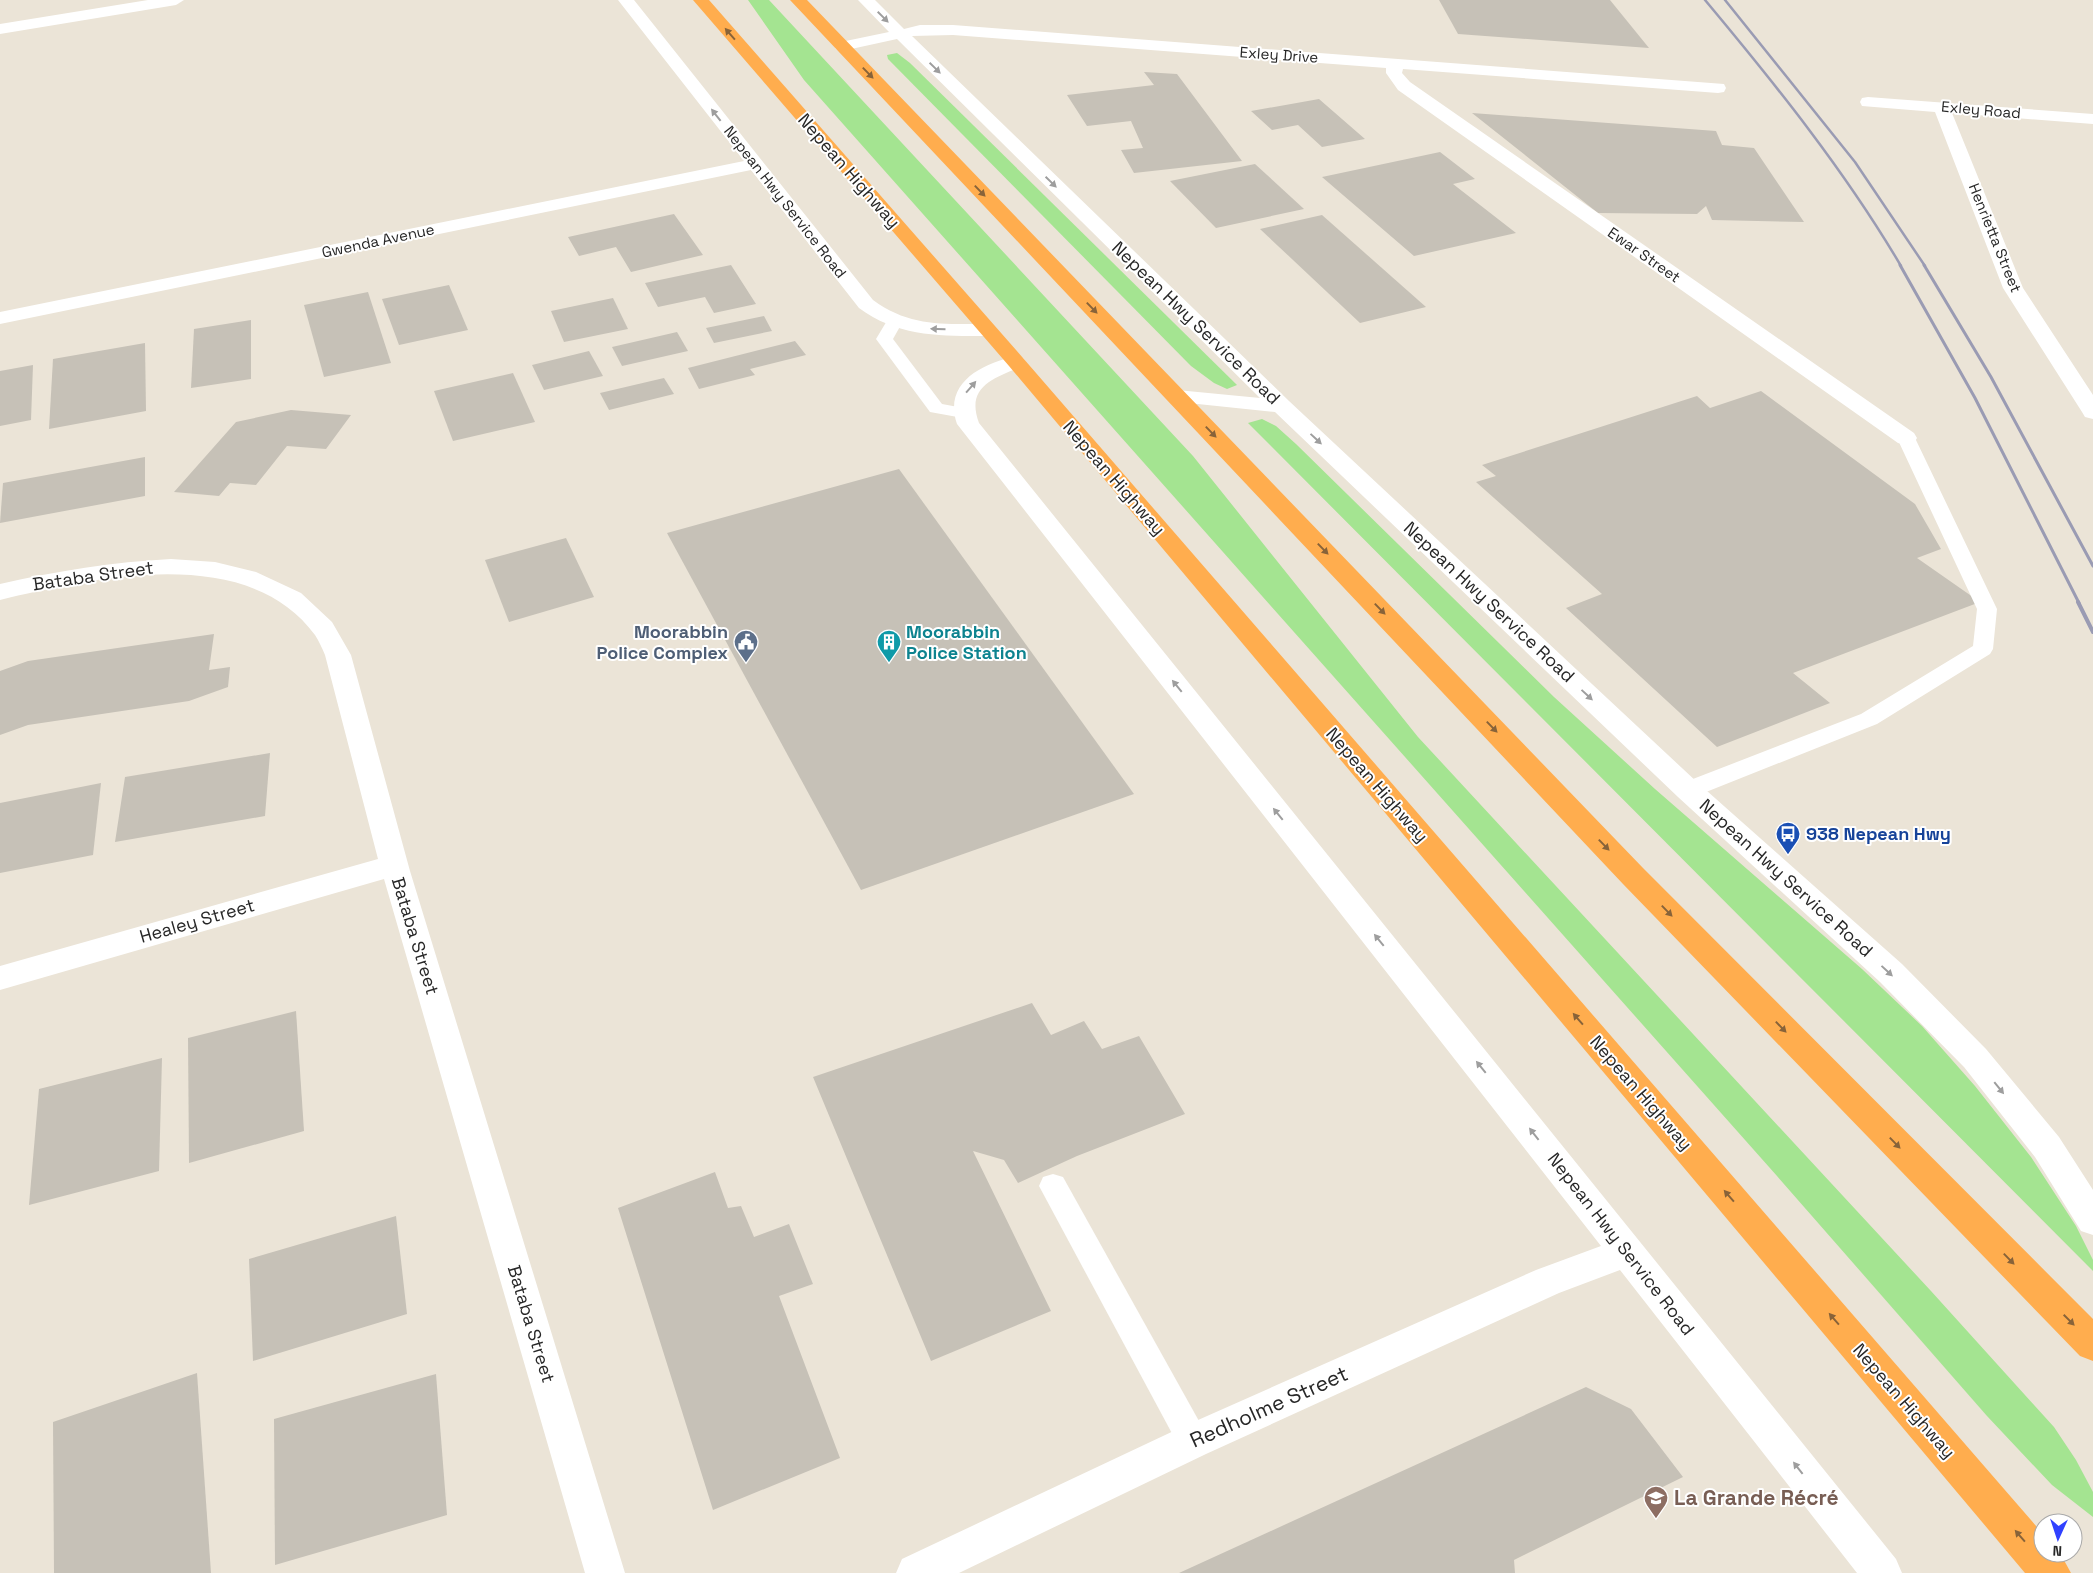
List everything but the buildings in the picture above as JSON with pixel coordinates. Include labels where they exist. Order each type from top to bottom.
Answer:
[{"type":"highway","name":"Nepean Highway","points":[[701,0],[1016,362],[2051,1573]]},
{"type":"highway","points":[[798,0],[1640,883],[2093,1344]]},
{"type":"street","points":[[0,29],[176,0]]},
{"type":"street","name":"Nepean Hwy Service Road","points":[[626,0],[866,304],[879,315],[894,323],[920,328],[987,330]]},
{"type":"street","name":"Nepean Hwy Service Road","points":[[866,0],[1281,406],[1688,790],[1891,973],[1974,1058],[2047,1147],[2093,1220]]},
{"type":"street","name":"Exley Drive","points":[[842,46],[920,30],[953,30],[1718,88]]},
{"type":"street","name":"Ewar Street","points":[[1395,64],[1394,73],[1404,86],[1906,438]]},
{"type":"street","name":"Exley Road","points":[[1868,102],[2093,119]]},
{"type":"street","name":"Henrietta Street","points":[[1941,107],[2013,288],[2093,412]]},
{"type":"street","name":"Gwenda Avenue","points":[[0,318],[755,164]]},
{"type":"street","points":[[962,413],[966,393],[976,381],[992,371],[1016,362]]},
{"type":"street","points":[[1177,396],[1281,406]]},
{"type":"street","name":"Nepean Hwy Service Road","points":[[962,413],[996,460],[1882,1573]]},
{"type":"street","name":"Bataba Street","points":[[0,592],[85,574],[158,566],[199,568],[240,575],[268,586],[296,602],[323,628],[338,655],[394,865],[605,1573]]},
{"type":"street","name":"Healey Street","points":[[0,978],[394,865]]},
{"type":"street","name":"Redholme Street","points":[[916,1573],[1193,1441],[1548,1281],[1627,1252]]},
{"type":"lane","points":[[894,323],[884,339],[936,408],[962,413]]},
{"type":"lane","points":[[1688,790],[1869,719],[1983,649],[1987,609],[1906,438]]},
{"type":"lane","points":[[1053,1186],[1193,1441]]},
{"type":"green space","points":[[748,0],[769,0],[1193,456],[1418,737],[1931,1291],[2054,1427],[2076,1460],[2093,1492],[2093,1517],[2052,1485],[1987,1416],[1777,1176],[804,80]]},
{"type":"green space","points":[[897,53],[910,63],[1237,385],[1227,389],[1214,383],[1191,366],[888,59],[887,55]]},
{"type":"green space","points":[[1262,419],[1276,426],[1296,444],[1554,697],[1655,789],[1862,969],[1922,1026],[1975,1086],[2031,1157],[2076,1226],[2093,1260],[2093,1271],[1248,423]]},
{"type":"railway","points":[[1705,0],[1809,129],[1857,196],[1901,266]]},
{"type":"railway","points":[[1725,0],[1855,162],[1925,266]]},
{"type":"railway","points":[[1900,265],[1975,398],[2079,603]]},
{"type":"railway","points":[[1924,265],[1991,377],[2093,566]]},
{"type":"railway","points":[[2078,602],[2093,632]]},
{"type":"place","name":"Moorabbin Police Complex","points":[[746,663]]},
{"type":"place","name":"Moorabbin Police Station","points":[[889,663]]},
{"type":"place","name":"938 Nepean Hwy","points":[[1788,855]]},
{"type":"place","name":"La Grande Récré","points":[[1656,1519]]}]
